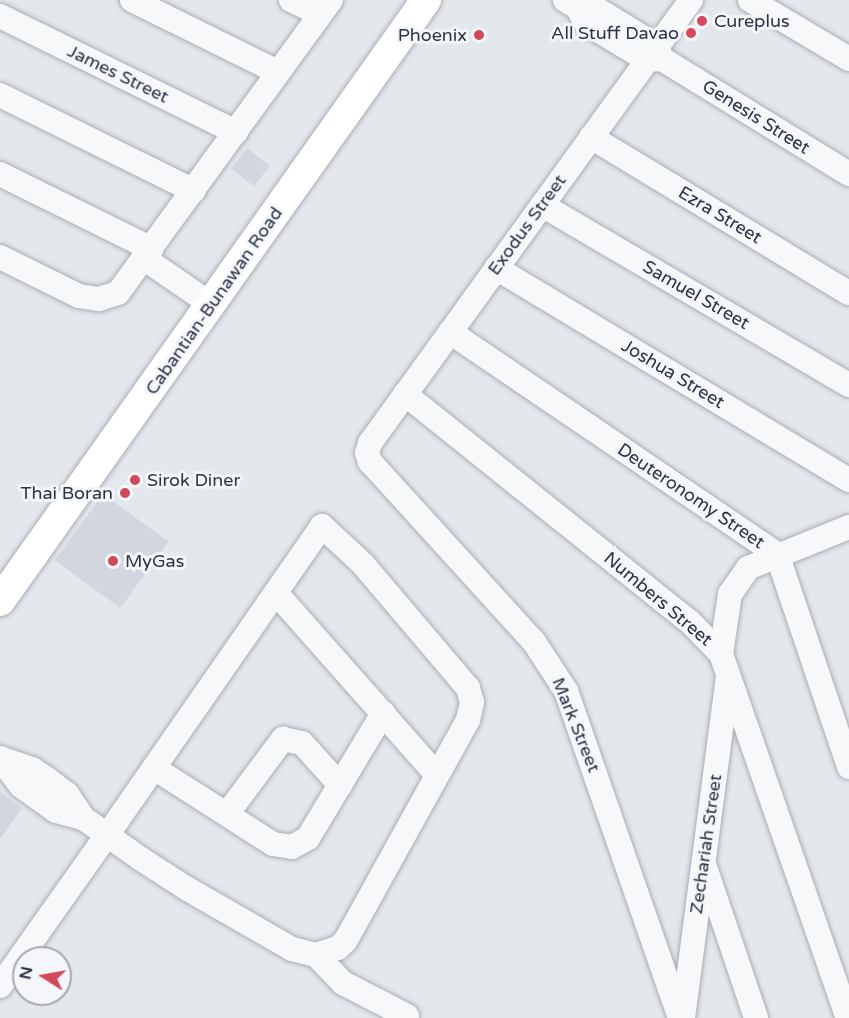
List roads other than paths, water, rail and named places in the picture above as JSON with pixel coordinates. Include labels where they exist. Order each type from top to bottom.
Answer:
[{"type":"main road","name":"Cabantian-Bunawan Road","points":[[0,601],[426,0]]},
{"type":"street","points":[[132,0],[278,72]]},
{"type":"street","points":[[0,257],[79,296],[99,299],[118,293],[325,7],[291,0]]},
{"type":"street","name":"Exodus Street","points":[[367,453],[405,394],[591,137],[655,55],[691,0]]},
{"type":"street","points":[[750,0],[849,59]]},
{"type":"street","name":"Genesis Street","points":[[571,4],[595,8],[655,55],[849,174]]},
{"type":"street","name":"James Street","points":[[0,16],[236,132]]},
{"type":"street","points":[[0,95],[194,191]]},
{"type":"street","name":"Ezra Street","points":[[591,137],[849,293]]},
{"type":"street","points":[[0,174],[148,254],[212,305]]},
{"type":"street","name":"Samuel Street","points":[[542,205],[849,385]]},
{"type":"street","name":"Joshua Street","points":[[496,268],[849,480]]},
{"type":"street","name":"Deuteronomy Street","points":[[450,332],[777,554],[849,767]]},
{"type":"street","name":"Numbers Street","points":[[405,394],[690,622],[725,662],[848,1018]]},
{"type":"street","name":"Mark Street","points":[[367,453],[370,462],[534,642],[566,691],[681,1018]]},
{"type":"street","points":[[0,758],[21,786],[56,811],[83,818],[107,835],[186,888],[292,949],[316,955],[338,948],[346,940],[468,720],[471,695],[348,546],[322,526],[154,768],[107,835],[0,986]]},
{"type":"street","name":"Zechariah Street","points":[[681,1018],[703,861],[725,662],[725,611],[737,579],[748,568],[777,554],[849,527]]},
{"type":"street","points":[[276,593],[437,775]]},
{"type":"street","points":[[154,768],[273,844],[292,847],[308,838],[383,713]]},
{"type":"street","points":[[227,814],[283,739],[302,743],[340,785]]},
{"type":"street","points":[[703,861],[756,1018]]},
{"type":"street","points":[[316,955],[343,983],[408,1016]]},
{"type":"place","name":"Cureplus","points":[[702,21]]},
{"type":"place","name":"All Stuff Davao","points":[[691,33]]},
{"type":"place","name":"Phoenix","points":[[479,35]]},
{"type":"place","name":"Sirok Diner","points":[[135,480]]},
{"type":"place","name":"Thai Boran","points":[[125,493]]},
{"type":"place","name":"MyGas","points":[[113,561]]}]
